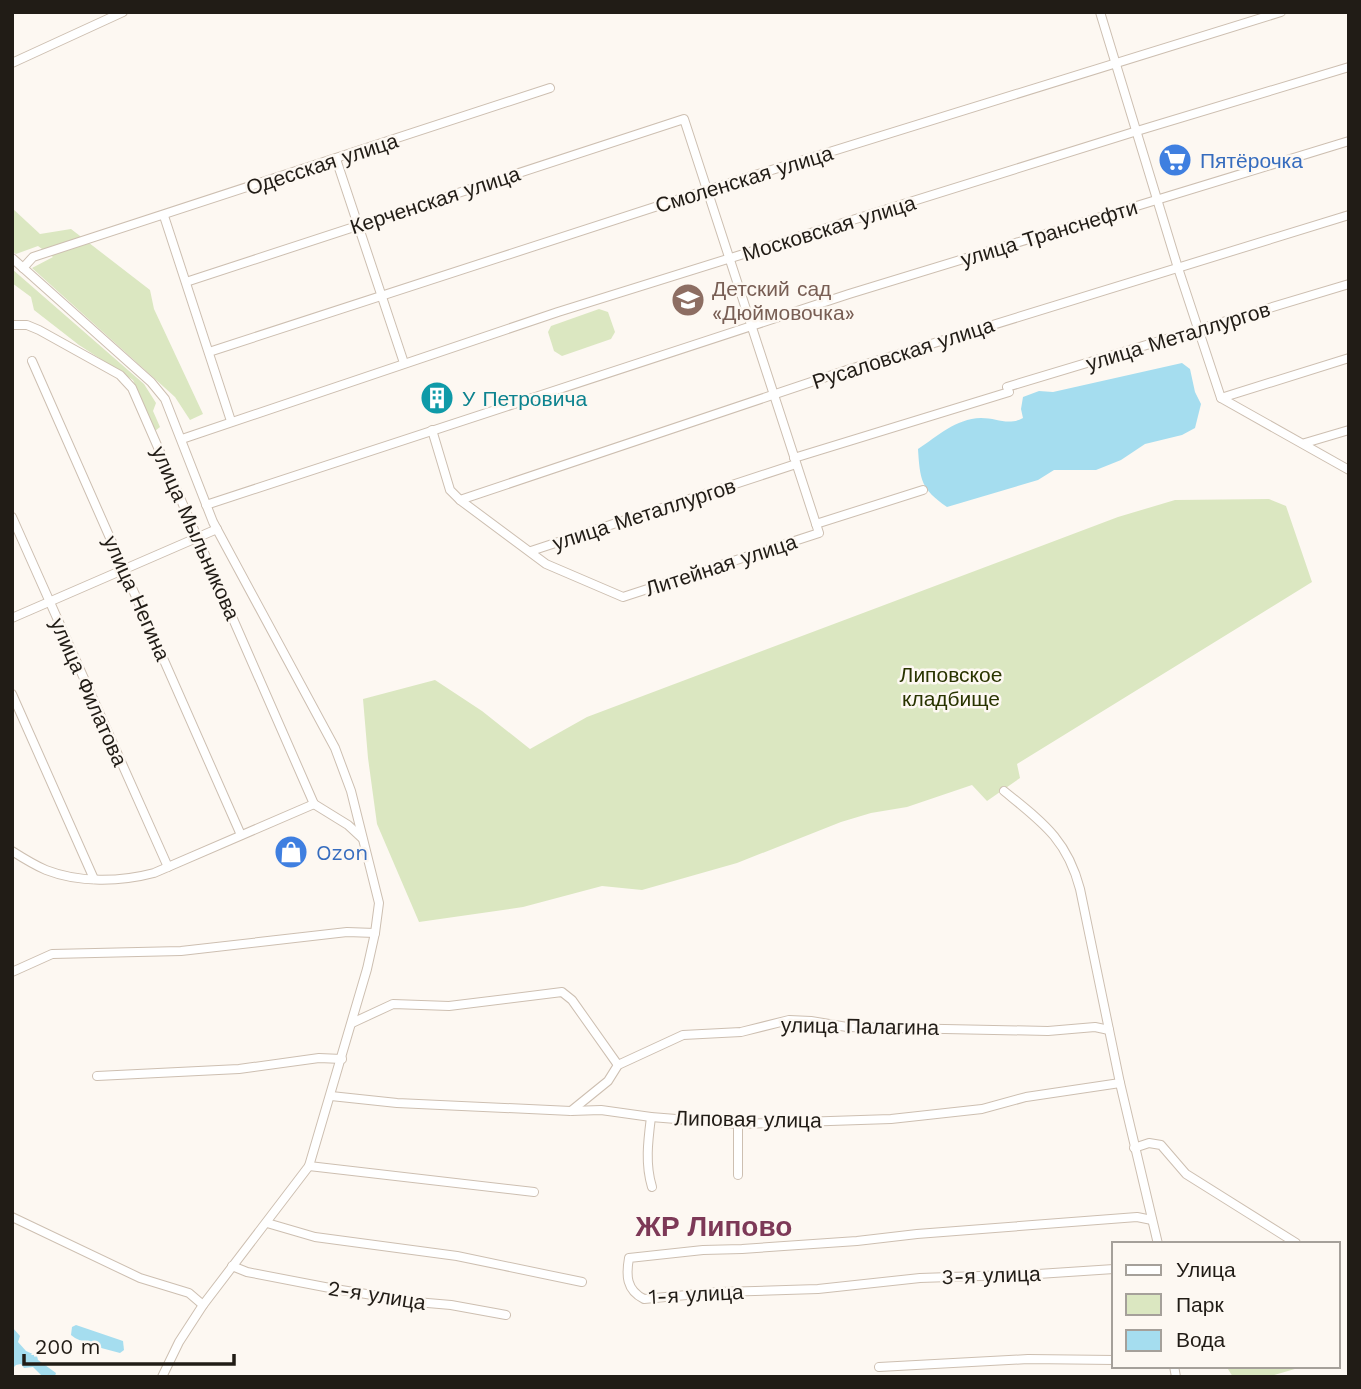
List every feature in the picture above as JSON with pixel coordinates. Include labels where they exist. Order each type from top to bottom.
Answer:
[{"type":"street","points":[[12,63],[123,12]]},
{"type":"street","points":[[1100,12],[1178,268],[1221,398],[1349,470]]},
{"type":"street","name":"Смоленская улица","points":[[209,352],[707,190],[1281,12]]},
{"type":"street","name":"Московская улица","points":[[182,439],[404,363],[729,259],[1349,67]]},
{"type":"street","name":"Одесская улица","points":[[23,268],[33,257],[550,88]]},
{"type":"street","name":"Керченская улица","points":[[186,282],[684,119],[707,190]]},
{"type":"street","name":"улица Транснефти","points":[[206,505],[750,326],[1349,141]]},
{"type":"street","points":[[336,159],[404,363]]},
{"type":"street","points":[[707,190],[817,529]]},
{"type":"street","name":"Русаловская улица","points":[[460,500],[774,394],[1349,215]]},
{"type":"street","points":[[164,216],[231,421]]},
{"type":"street","points":[[12,258],[158,390],[170,408],[217,529],[325,726],[345,772],[378,895],[375,933],[342,1059],[309,1166],[202,1305],[179,1342],[162,1377]]},
{"type":"street","name":"улица Металлургов","points":[[531,551],[1008,390],[1349,284]]},
{"type":"street","name":"улица Мыльникова","points":[[12,326],[27,325],[39,330],[120,375],[129,384],[314,804]]},
{"type":"street","points":[[1221,398],[1349,358]]},
{"type":"street","name":"улица Негина","points":[[32,361],[241,835]]},
{"type":"street","points":[[432,430],[450,490],[531,551]]},
{"type":"street","points":[[1305,443],[1349,430]]},
{"type":"street","name":"Литейная улица","points":[[531,551],[546,564],[623,597],[923,490]]},
{"type":"street","name":"улица Филатова","points":[[12,517],[168,867]]},
{"type":"street","points":[[12,618],[217,529]]},
{"type":"street","points":[[12,694],[93,879]]},
{"type":"street","points":[[1004,791],[1052,832],[1066,849],[1073,864],[1134,1147],[1158,1242]]},
{"type":"street","points":[[12,851],[46,870],[93,879],[134,878],[154,873],[314,804],[348,825],[364,840]]},
{"type":"street","points":[[348,825],[359,820]]},
{"type":"street","points":[[12,972],[52,954],[154,953],[360,932],[375,933]]},
{"type":"street","points":[[352,1023],[393,1004],[449,1006],[562,992],[572,1000],[618,1065]]},
{"type":"street","name":"улица Палагина","points":[[571,1111],[608,1081],[618,1065],[683,1035],[741,1032],[789,1020],[847,1027],[1048,1031],[1095,1027],[1109,1030]]},
{"type":"street","points":[[97,1076],[239,1069],[319,1058],[342,1059]]},
{"type":"street","name":"Липовая улица","points":[[331,1096],[397,1103],[601,1110],[738,1124],[891,1119],[982,1110],[1026,1097],[1120,1083]]},
{"type":"street","points":[[651,1117],[647,1146],[652,1187]]},
{"type":"street","points":[[738,1124],[738,1175]]},
{"type":"street","points":[[1134,1147],[1149,1143],[1161,1145],[1186,1174],[1294,1242]]},
{"type":"street","points":[[309,1166],[534,1192]]},
{"type":"street","points":[[12,1217],[140,1278],[190,1293],[202,1305]]},
{"type":"street","name":"1-я улица","points":[[867,1283],[818,1289],[719,1292],[644,1299],[633,1291],[627,1277],[629,1258],[1137,1217],[1152,1220]]},
{"type":"street","points":[[267,1223],[315,1237],[457,1256],[582,1282]]},
{"type":"street","name":"2-я улица","points":[[232,1266],[247,1272],[335,1289],[506,1315]]},
{"type":"street","name":"3-я улица","points":[[867,1283],[940,1276],[1112,1269]]},
{"type":"street","points":[[880,1367],[1028,1359],[1112,1360]]},
{"type":"green space","points":[[12,208],[40,234],[71,229],[150,290],[154,309],[203,414],[190,420],[175,397],[32,268],[53,257],[38,246],[16,254],[12,251]]},
{"type":"green space","points":[[12,269],[144,384],[156,403],[153,411],[160,427],[155,431],[133,380],[79,345],[34,310],[31,297],[12,283]]},
{"type":"green space","points":[[599,309],[608,312],[615,332],[611,339],[562,356],[554,351],[548,332],[551,326]]},
{"type":"green space","name":"Липовское кладбище","points":[[1269,499],[1286,506],[1312,582],[1017,764],[1020,778],[987,801],[972,785],[907,807],[871,813],[841,822],[737,863],[642,890],[602,886],[523,907],[419,922],[377,824],[363,699],[435,680],[482,711],[530,749],[587,717],[1118,517],[1175,500]]},
{"type":"green space","points":[[1227,1368],[1298,1368],[1267,1377],[1233,1377]]},
{"type":"water","points":[[1182,363],[1190,369],[1195,392],[1201,404],[1195,428],[1182,435],[1145,444],[1121,460],[1096,470],[1054,470],[1038,480],[947,507],[932,495],[923,483],[918,449],[963,421],[981,418],[1007,422],[1018,420],[1023,418],[1023,397],[1039,391],[1053,392]]},
{"type":"water","points":[[76,1325],[123,1341],[124,1350],[120,1353],[75,1338],[71,1335],[72,1327]]},
{"type":"water","points":[[12,1327],[20,1336],[18,1342],[56,1373],[55,1376],[41,1375],[33,1367],[24,1368],[21,1364],[12,1369]]},
{"type":"place","name":"Пятёрочка","points":[[1175,160]]},
{"type":"place","name":"Детский сад «Дюймовочка»","points":[[688,300]]},
{"type":"place","name":"У Петровича","points":[[437,398]]},
{"type":"place","name":"Ozon","points":[[291,852]]},
{"type":"district","name":"ЖР Липово","points":[[714,1226]]}]
